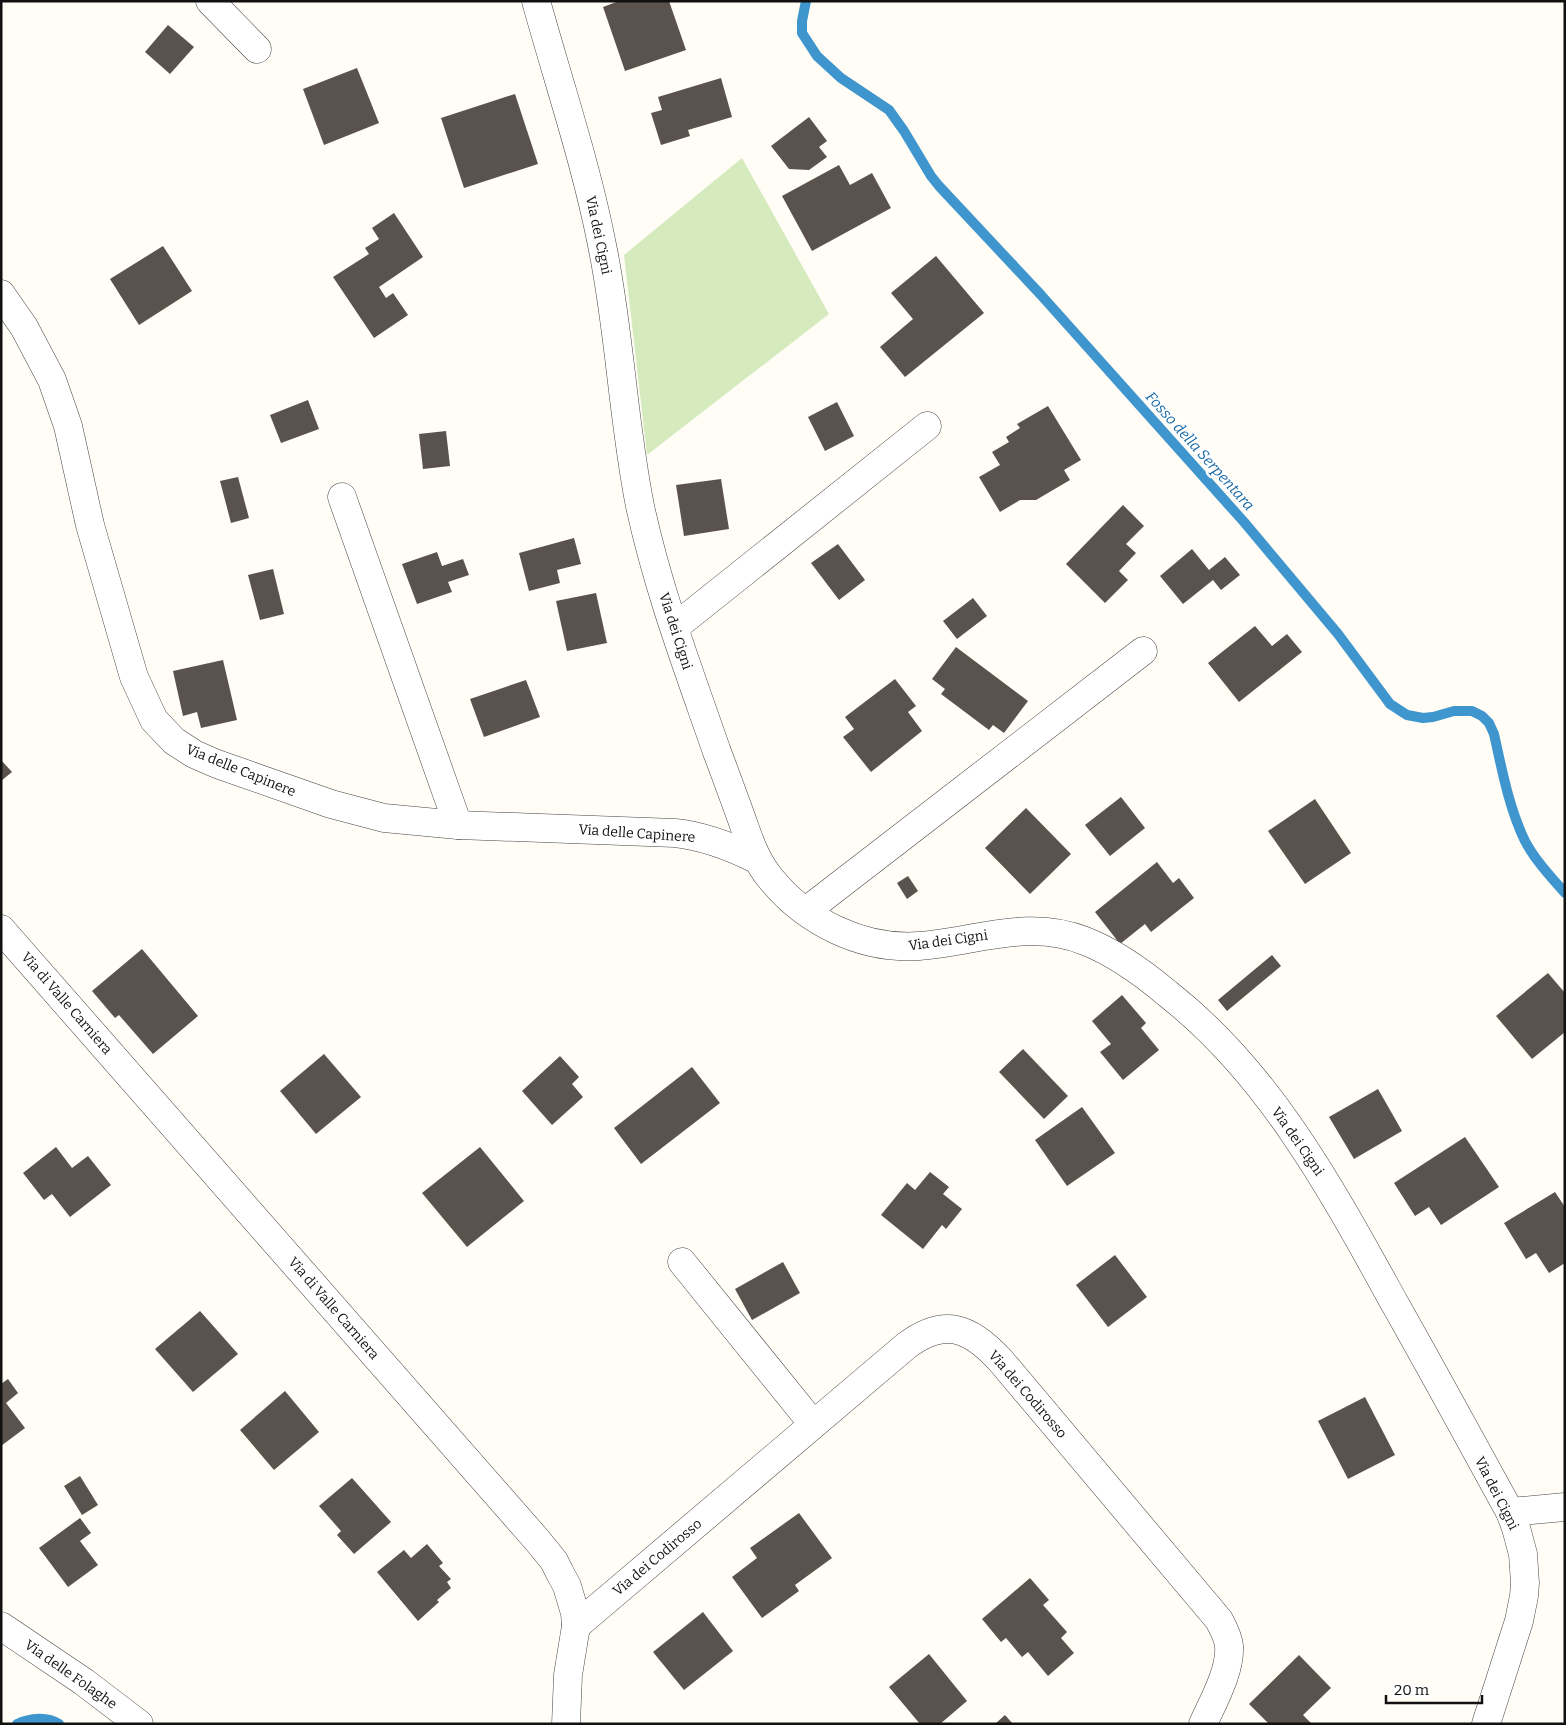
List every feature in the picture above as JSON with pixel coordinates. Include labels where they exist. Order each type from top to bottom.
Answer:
[{"type":"street","points":[[210,1],[257,49]]},
{"type":"street","name":"Via dei Cigni","points":[[536,1],[586,181],[603,251],[611,294],[633,467],[655,567],[756,858],[780,890],[806,911],[825,925],[870,942],[892,946],[922,946],[1006,932],[1035,931],[1060,933],[1083,940],[1113,955],[1144,975],[1187,1009],[1236,1056],[1313,1160],[1354,1230],[1510,1512],[1516,1528],[1522,1554],[1525,1583],[1524,1596],[1519,1622],[1486,1724]]},
{"type":"street","name":"Via delle Capinere","points":[[1,294],[24,327],[52,380],[68,426],[90,526],[129,662],[147,706],[165,733],[174,741],[194,754],[363,814],[401,821],[458,825],[675,833],[704,838],[756,858]]},
{"type":"street","points":[[675,627],[927,426]]},
{"type":"street","points":[[342,497],[458,825]]},
{"type":"street","points":[[806,911],[1143,651]]},
{"type":"street","name":"Via di Valle Carniera","points":[[1,929],[554,1561],[567,1586],[576,1626],[568,1675],[566,1724]]},
{"type":"street","points":[[682,1262],[813,1424]]},
{"type":"street","name":"Via dei Codirosso","points":[[576,1626],[906,1346],[926,1333],[940,1329],[955,1328],[982,1343],[1001,1360],[1219,1620],[1225,1631],[1229,1646],[1228,1657],[1222,1682],[1203,1724]]},
{"type":"street","points":[[1510,1512],[1565,1507]]},
{"type":"street","name":"Via delle Folaghe","points":[[1,1626],[84,1682],[139,1724]]},
{"type":"green space","points":[[742,158],[829,314],[647,455],[624,255]]},
{"type":"building","points":[[619,1],[669,1],[686,50],[625,71],[603,7]]},
{"type":"building","points":[[168,25],[194,47],[170,74],[145,52]]},
{"type":"building","points":[[357,68],[379,123],[324,145],[303,89]]},
{"type":"building","points":[[721,78],[732,117],[688,130],[690,136],[661,145],[651,113],[662,110],[658,97]]},
{"type":"building","points":[[515,94],[538,164],[464,188],[441,118]]},
{"type":"building","points":[[809,117],[827,141],[819,147],[827,157],[809,170],[789,169],[771,146]]},
{"type":"building","points":[[839,165],[850,185],[872,173],[891,208],[812,251],[782,196]]},
{"type":"building","points":[[394,213],[423,257],[379,287],[386,298],[393,293],[408,315],[374,338],[333,277],[369,254],[365,248],[379,239],[372,228]]},
{"type":"building","points":[[163,246],[192,291],[139,325],[110,279]]},
{"type":"building","points":[[936,256],[984,313],[905,377],[880,347],[913,319],[891,293]]},
{"type":"building","points":[[308,400],[319,429],[281,443],[270,415]]},
{"type":"building","points":[[837,402],[854,436],[825,451],[808,417]]},
{"type":"building","points":[[1048,406],[1081,460],[1064,470],[1070,480],[1036,500],[1020,500],[1000,512],[979,477],[1000,465],[992,452],[1009,442],[1006,437],[1020,428],[1017,424]]},
{"type":"building","points":[[446,431],[450,466],[423,469],[419,434]]},
{"type":"building","points":[[238,477],[249,518],[231,523],[220,481]]},
{"type":"building","points":[[721,479],[729,529],[684,536],[676,485]]},
{"type":"building","points":[[1123,505],[1144,526],[1126,544],[1136,553],[1119,571],[1128,580],[1105,603],[1066,564]]},
{"type":"building","points":[[574,538],[581,564],[557,570],[560,583],[529,591],[519,553]]},
{"type":"building","points":[[838,544],[865,580],[839,600],[811,563]]},
{"type":"building","points":[[1192,549],[1209,570],[1225,557],[1240,575],[1221,590],[1213,580],[1183,604],[1160,576]]},
{"type":"building","points":[[437,552],[442,566],[463,559],[469,575],[448,582],[452,592],[417,604],[402,564]]},
{"type":"building","points":[[273,569],[284,614],[260,620],[248,575]]},
{"type":"building","points":[[596,593],[607,643],[567,651],[556,601]]},
{"type":"building","points":[[973,598],[987,616],[957,639],[943,621]]},
{"type":"building","points":[[1255,626],[1272,646],[1287,634],[1302,652],[1239,702],[1208,663]]},
{"type":"building","points":[[956,647],[1028,701],[1004,733],[993,725],[989,730],[941,694],[945,689],[932,679]]},
{"type":"building","points":[[223,660],[237,720],[201,728],[197,712],[183,716],[173,671]]},
{"type":"building","points":[[895,679],[916,706],[908,712],[922,731],[871,772],[843,737],[854,729],[845,717]]},
{"type":"building","points":[[526,680],[540,717],[484,737],[470,699]]},
{"type":"building","points":[[1,760],[12,772],[1,781]]},
{"type":"building","points":[[1121,797],[1145,828],[1110,856],[1085,825]]},
{"type":"building","points":[[1315,799],[1351,853],[1305,884],[1268,831]]},
{"type":"building","points":[[1026,808],[1071,854],[1030,894],[985,848]]},
{"type":"building","points":[[1157,862],[1173,883],[1179,878],[1194,898],[1151,932],[1145,924],[1120,944],[1095,912]]},
{"type":"building","points":[[908,876],[918,891],[907,899],[897,883]]},
{"type":"building","points":[[142,949],[198,1016],[153,1054],[119,1015],[115,1018],[92,991]]},
{"type":"building","points":[[1272,955],[1281,966],[1227,1011],[1218,1000]]},
{"type":"building","points":[[1548,973],[1565,993],[1565,1032],[1532,1059],[1496,1016]]},
{"type":"building","points":[[1122,995],[1146,1023],[1141,1028],[1159,1050],[1123,1080],[1100,1052],[1111,1044],[1092,1021]]},
{"type":"building","points":[[1023,1049],[1068,1096],[1044,1119],[999,1072]]},
{"type":"building","points":[[324,1054],[361,1097],[316,1134],[280,1091]]},
{"type":"building","points":[[560,1056],[579,1077],[572,1084],[583,1097],[552,1125],[522,1091]]},
{"type":"building","points":[[692,1067],[720,1103],[641,1164],[614,1128]]},
{"type":"building","points":[[1378,1089],[1402,1131],[1354,1159],[1329,1117]]},
{"type":"building","points":[[1082,1107],[1115,1153],[1067,1186],[1035,1140]]},
{"type":"building","points":[[1465,1137],[1499,1187],[1441,1225],[1429,1207],[1415,1216],[1394,1183]]},
{"type":"building","points":[[56,1147],[72,1168],[88,1156],[111,1185],[70,1217],[52,1194],[44,1200],[23,1173]]},
{"type":"building","points":[[480,1147],[524,1201],[467,1247],[422,1193]]},
{"type":"building","points":[[930,1172],[949,1187],[943,1194],[962,1209],[946,1229],[942,1225],[923,1249],[881,1215],[907,1183],[915,1190]]},
{"type":"building","points":[[1555,1192],[1565,1207],[1565,1263],[1549,1273],[1536,1253],[1526,1259],[1504,1223]]},
{"type":"building","points":[[1115,1255],[1147,1297],[1108,1327],[1076,1285]]},
{"type":"building","points":[[783,1262],[800,1293],[752,1320],[735,1289]]},
{"type":"building","points":[[200,1311],[238,1354],[193,1392],[155,1349]]},
{"type":"building","points":[[8,1379],[18,1393],[6,1403],[25,1428],[1,1446],[1,1384]]},
{"type":"building","points":[[285,1391],[319,1432],[274,1470],[240,1430]]},
{"type":"building","points":[[1365,1397],[1395,1455],[1348,1479],[1318,1421]]},
{"type":"building","points":[[80,1476],[98,1505],[82,1515],[64,1486]]},
{"type":"building","points":[[352,1478],[391,1522],[354,1554],[337,1535],[341,1531],[319,1506]]},
{"type":"building","points":[[799,1513],[832,1558],[795,1585],[799,1591],[762,1618],[732,1577],[757,1558],[750,1548]]},
{"type":"building","points":[[80,1518],[91,1533],[80,1541],[98,1565],[68,1587],[39,1548]]},
{"type":"building","points":[[427,1544],[443,1563],[439,1566],[451,1579],[447,1582],[451,1588],[418,1621],[377,1572],[404,1550],[411,1558]]},
{"type":"building","points":[[1030,1578],[1049,1600],[1043,1605],[1067,1632],[1061,1638],[1074,1653],[1048,1676],[1028,1652],[1022,1657],[1006,1638],[1001,1642],[982,1619]]},
{"type":"building","points":[[703,1612],[733,1651],[684,1690],[653,1652]]},
{"type":"building","points":[[929,1654],[967,1701],[940,1724],[920,1724],[889,1687]]},
{"type":"building","points":[[1299,1655],[1331,1688],[1303,1715],[1312,1724],[1269,1724],[1249,1704]]},
{"type":"building","points":[[1005,1715],[1013,1724],[995,1724]]},
{"type":"waterway","name":"Fosso della Serpentara","points":[[806,1],[802,33],[817,56],[841,78],[889,110],[939,186],[1041,295],[1244,522],[1338,634],[1390,704],[1407,715],[1423,718],[1454,711],[1472,711],[1482,716],[1489,723],[1494,734],[1510,802],[1519,828],[1538,862],[1565,893]]},
{"type":"waterway","points":[[17,1724],[27,1720],[38,1719],[54,1721],[59,1724]]}]
